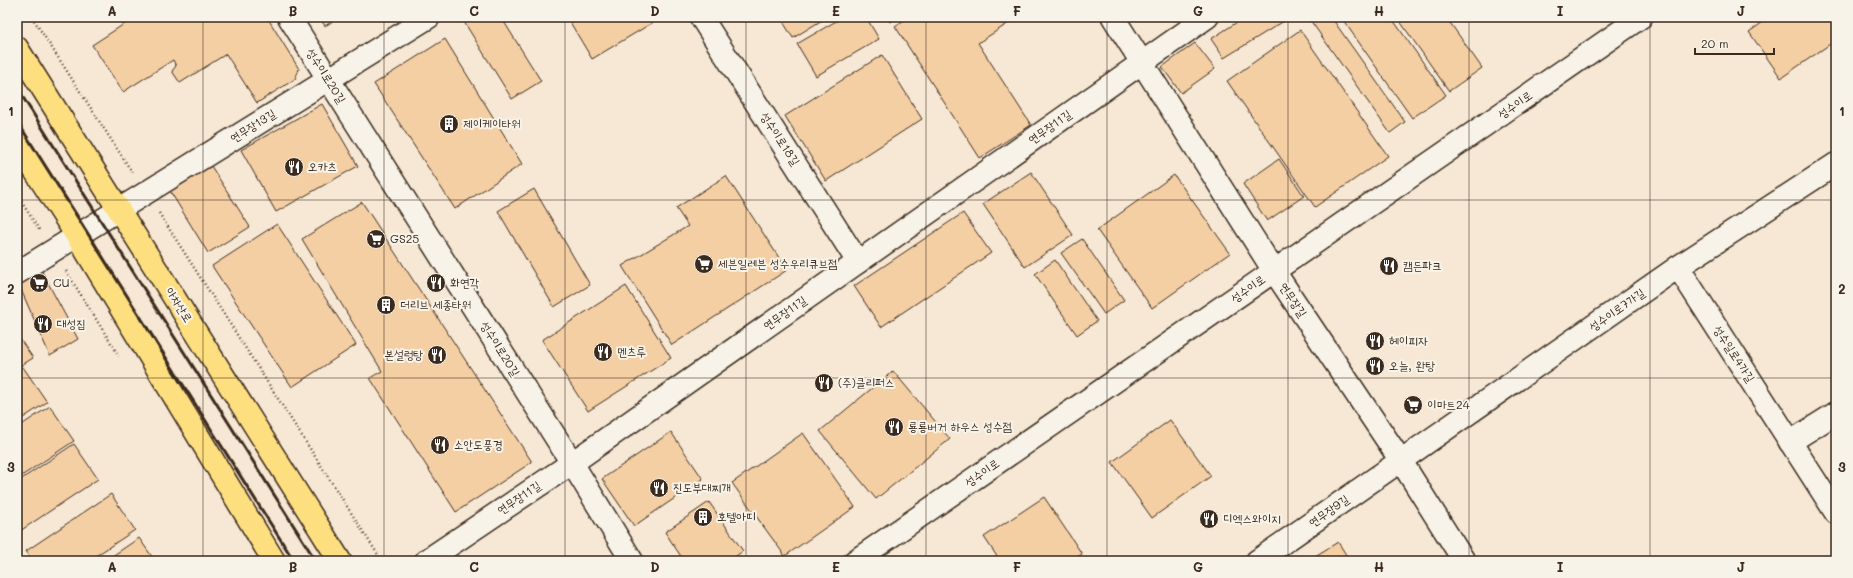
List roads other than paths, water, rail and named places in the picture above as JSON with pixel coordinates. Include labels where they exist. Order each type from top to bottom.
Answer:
[{"type":"main road","name":"아차산로","points":[[17,48],[340,561]]},
{"type":"main road","points":[[17,143],[77,236],[274,561]]},
{"type":"street","name":"성수이로20길","points":[[289,17],[572,463],[632,561]]},
{"type":"street","name":"연무장13길","points":[[17,273],[52,249],[77,236],[429,17]]},
{"type":"street","name":"성수이로18길","points":[[701,17],[858,262]]},
{"type":"street","name":"연무장길","points":[[1113,17],[1274,271],[1401,461],[1464,561]]},
{"type":"street","name":"연무장11길","points":[[426,561],[572,463],[1207,17]]},
{"type":"street","name":"성수이로","points":[[855,561],[1641,17]]},
{"type":"street","name":"성수이로7가길","points":[[1401,461],[1678,267],[1836,164]]},
{"type":"street","name":"성수일로4가길","points":[[1678,267],[1836,513]]},
{"type":"street","points":[[1790,442],[1836,413]]},
{"type":"street","name":"연무장9길","points":[[1257,561],[1401,461]]},
{"type":"railway","points":[[17,88],[316,561]]},
{"type":"railway","points":[[17,121],[294,561]]},
{"type":"place","name":"제이케이타워","points":[[449,124]]},
{"type":"place","name":"오카츠","points":[[294,167]]},
{"type":"place","name":"GS25","points":[[376,239]]},
{"type":"place","name":"세븐일레븐 성수우리큐브점","points":[[704,264]]},
{"type":"place","name":"캠든파크","points":[[1389,266]]},
{"type":"place","name":"CU","points":[[39,283]]},
{"type":"place","name":"화연각","points":[[436,283]]},
{"type":"place","name":"더리브 세종타워","points":[[386,305]]},
{"type":"place","name":"대성집","points":[[43,324]]},
{"type":"place","name":"헤이피자","points":[[1375,341]]},
{"type":"place","name":"멘츠루","points":[[603,352]]},
{"type":"place","name":"본설렁탕","points":[[437,355]]},
{"type":"place","name":"오늘, 완탕","points":[[1375,366]]},
{"type":"place","name":"(주)클리퍼스","points":[[824,383]]},
{"type":"place","name":"이마트24","points":[[1413,405]]},
{"type":"place","name":"룡룡버거 하우스 성수점","points":[[894,427]]},
{"type":"place","name":"소안도풍경","points":[[440,445]]},
{"type":"place","name":"진도부대찌개","points":[[659,488]]},
{"type":"place","name":"호텔아띠","points":[[703,517]]},
{"type":"place","name":"디엑스와이지","points":[[1209,519]]}]
